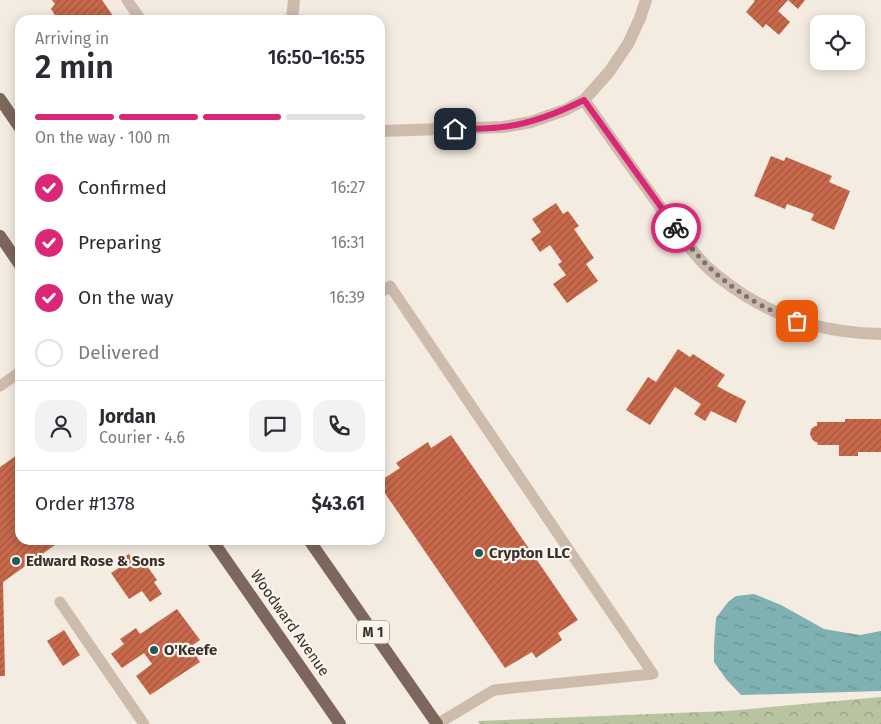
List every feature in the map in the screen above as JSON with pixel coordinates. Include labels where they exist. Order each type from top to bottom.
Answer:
[{"type":"main road","points":[[0,99],[15,121]]},
{"type":"main road","points":[[2,243],[15,259]]},
{"type":"main road","name":"Woodward Avenue","points":[[215,545],[340,724]]},
{"type":"main road","name":"M 1","points":[[312,545],[437,724]]},
{"type":"street","points":[[292,15],[294,0]]},
{"type":"street","points":[[385,131],[502,127],[531,122],[565,110],[584,100],[620,58],[636,26],[646,0]]},
{"type":"street","points":[[584,100],[684,240],[708,268],[733,288],[761,305],[807,324],[856,334],[881,334]]},
{"type":"lane","points":[[127,0],[138,15]]},
{"type":"lane","points":[[385,290],[390,286],[653,674],[494,690],[437,724]]},
{"type":"lane","points":[[0,386],[15,376]]},
{"type":"lane","points":[[60,602],[144,724]]},
{"type":"green space","points":[[881,697],[881,724],[480,724],[478,721],[727,711]]},
{"type":"water","points":[[754,594],[781,605],[824,629],[860,635],[881,631],[881,691],[741,695],[714,662],[716,618],[728,602],[736,596]]},
{"type":"building","points":[[52,0],[102,0],[112,15],[55,15],[51,9],[55,4]]},
{"type":"building","points":[[753,0],[788,0],[778,11],[790,22],[779,35],[766,24],[763,28],[746,12],[755,1]]},
{"type":"building","points":[[788,0],[805,0],[798,9]]},
{"type":"building","points":[[771,156],[784,161],[786,157],[832,176],[829,182],[850,191],[834,230],[811,220],[814,214],[787,204],[785,209],[754,196]]},
{"type":"building","points":[[556,203],[563,214],[568,211],[579,226],[574,229],[594,258],[586,264],[598,281],[567,303],[553,284],[566,275],[558,264],[562,262],[550,245],[540,252],[531,239],[541,232],[532,219]]},
{"type":"building","points":[[678,349],[690,357],[693,354],[725,375],[717,386],[746,401],[736,423],[711,411],[705,421],[694,414],[701,404],[675,387],[650,425],[626,410],[648,377],[656,382]]},
{"type":"building","points":[[845,419],[881,419],[881,452],[858,452],[858,456],[839,456],[839,445],[818,445],[812,439],[811,429],[817,426],[817,422],[845,422]]},
{"type":"building","name":"Crypton LLC","points":[[451,435],[578,620],[558,633],[562,640],[536,658],[532,652],[505,668],[385,493],[385,478],[400,468],[396,463],[428,442],[431,448]]},
{"type":"building","name":"Edward Rose & Sons","points":[[15,456],[15,545],[55,545],[3,582],[5,676],[0,676],[0,467]]},
{"type":"building","points":[[129,554],[132,559],[140,556],[157,580],[154,582],[162,594],[150,602],[142,591],[129,599],[111,573],[120,567],[116,562]]},
{"type":"building","name":"O'Keefe","points":[[177,609],[200,640],[190,647],[200,662],[150,695],[136,676],[152,664],[144,653],[122,668],[111,654],[124,644],[120,639],[136,628],[140,634]]},
{"type":"building","points":[[64,630],[80,655],[63,666],[47,641]]},
{"type":"way so far","points":[[676,228],[708,268],[733,288],[761,305],[797,321]]},
{"type":"place","name":"Crypton LLC","points":[[479,553]]},
{"type":"place","name":"Edward Rose & Sons","points":[[16,561]]},
{"type":"place","name":"O'Keefe","points":[[154,650]]},
{"type":"route","points":[[455,129],[502,127],[531,122],[565,110],[584,100],[676,228]]}]
